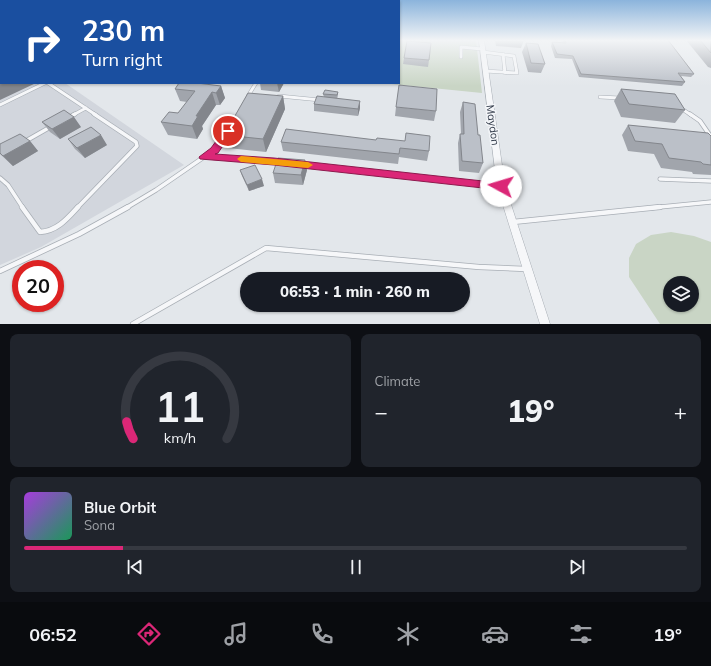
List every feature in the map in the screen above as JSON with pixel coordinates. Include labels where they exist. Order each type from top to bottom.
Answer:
[{"type":"street","name":"Maydon","points":[[483,55],[501,186],[545,324]]},
{"type":"lane","points":[[503,55],[505,73]]},
{"type":"lane","points":[[485,71],[517,73],[514,56],[509,55]]},
{"type":"lane","points":[[0,105],[43,84]]},
{"type":"lane","points":[[0,178],[8,186],[40,232],[45,232],[56,227],[136,146],[136,142],[50,84]]},
{"type":"lane","points":[[246,100],[255,84]]},
{"type":"lane","points":[[250,94],[257,94]]},
{"type":"lane","points":[[272,96],[324,100]]},
{"type":"lane","points":[[600,97],[622,98]]},
{"type":"lane","points":[[679,107],[700,121],[711,137]]},
{"type":"lane","points":[[66,119],[86,108]]},
{"type":"lane","points":[[20,144],[60,122]]},
{"type":"lane","points":[[0,271],[47,251],[173,180],[214,150],[228,131]]},
{"type":"lane","points":[[204,157],[290,163]]},
{"type":"lane","points":[[298,164],[501,186]]},
{"type":"lane","points":[[660,179],[711,181]]},
{"type":"lane","points":[[513,222],[711,202]]},
{"type":"lane","points":[[133,324],[266,248],[479,268],[528,269]]},
{"type":"shaded area","points":[[0,84],[66,84],[184,165],[41,247],[0,265]]},
{"type":"green space","points":[[400,55],[478,55],[482,93],[392,84],[400,84]]},
{"type":"green space","points":[[671,232],[694,236],[711,242],[711,324],[660,324],[629,277],[629,258],[636,244],[651,235]]},
{"type":"building","points":[[405,55],[430,55],[429,60],[404,58]]},
{"type":"building","points":[[529,55],[542,55],[545,64],[531,63]]},
{"type":"building","points":[[566,55],[680,55],[694,74],[678,73],[685,82],[581,74],[573,56]]},
{"type":"building","points":[[178,84],[205,84],[221,86],[216,93],[212,92],[196,116],[198,116],[192,126],[161,122],[169,112],[178,113],[195,91],[175,89]]},
{"type":"building","points":[[399,85],[437,89],[436,111],[396,107]]},
{"type":"building","points":[[621,89],[675,94],[685,110],[629,104]]},
{"type":"building","points":[[325,90],[338,92],[337,95],[323,94]]},
{"type":"building","points":[[248,93],[283,96],[263,139],[224,135]]},
{"type":"building","points":[[317,96],[360,101],[358,109],[314,104]]},
{"type":"building","points":[[463,102],[475,104],[483,163],[462,161],[460,134],[464,134]]},
{"type":"building","points":[[64,110],[74,117],[52,129],[42,122]]},
{"type":"building","points":[[628,125],[708,133],[711,136],[711,165],[703,164],[701,162],[669,158],[662,144],[635,141]]},
{"type":"building","points":[[91,127],[101,135],[77,148],[68,139]]},
{"type":"building","points":[[286,129],[376,140],[377,138],[405,141],[406,133],[430,136],[429,151],[400,148],[399,154],[281,142]]},
{"type":"building","points":[[20,134],[30,141],[3,156],[0,153],[0,144]]},
{"type":"building","points":[[278,158],[305,160],[301,175],[273,173]]},
{"type":"building","points":[[255,165],[262,179],[247,185],[240,170]]},
{"type":"slow traffic","points":[[241,159],[308,165]]},
{"type":"route","points":[[228,131],[214,150],[204,157],[274,161],[501,186]]}]
